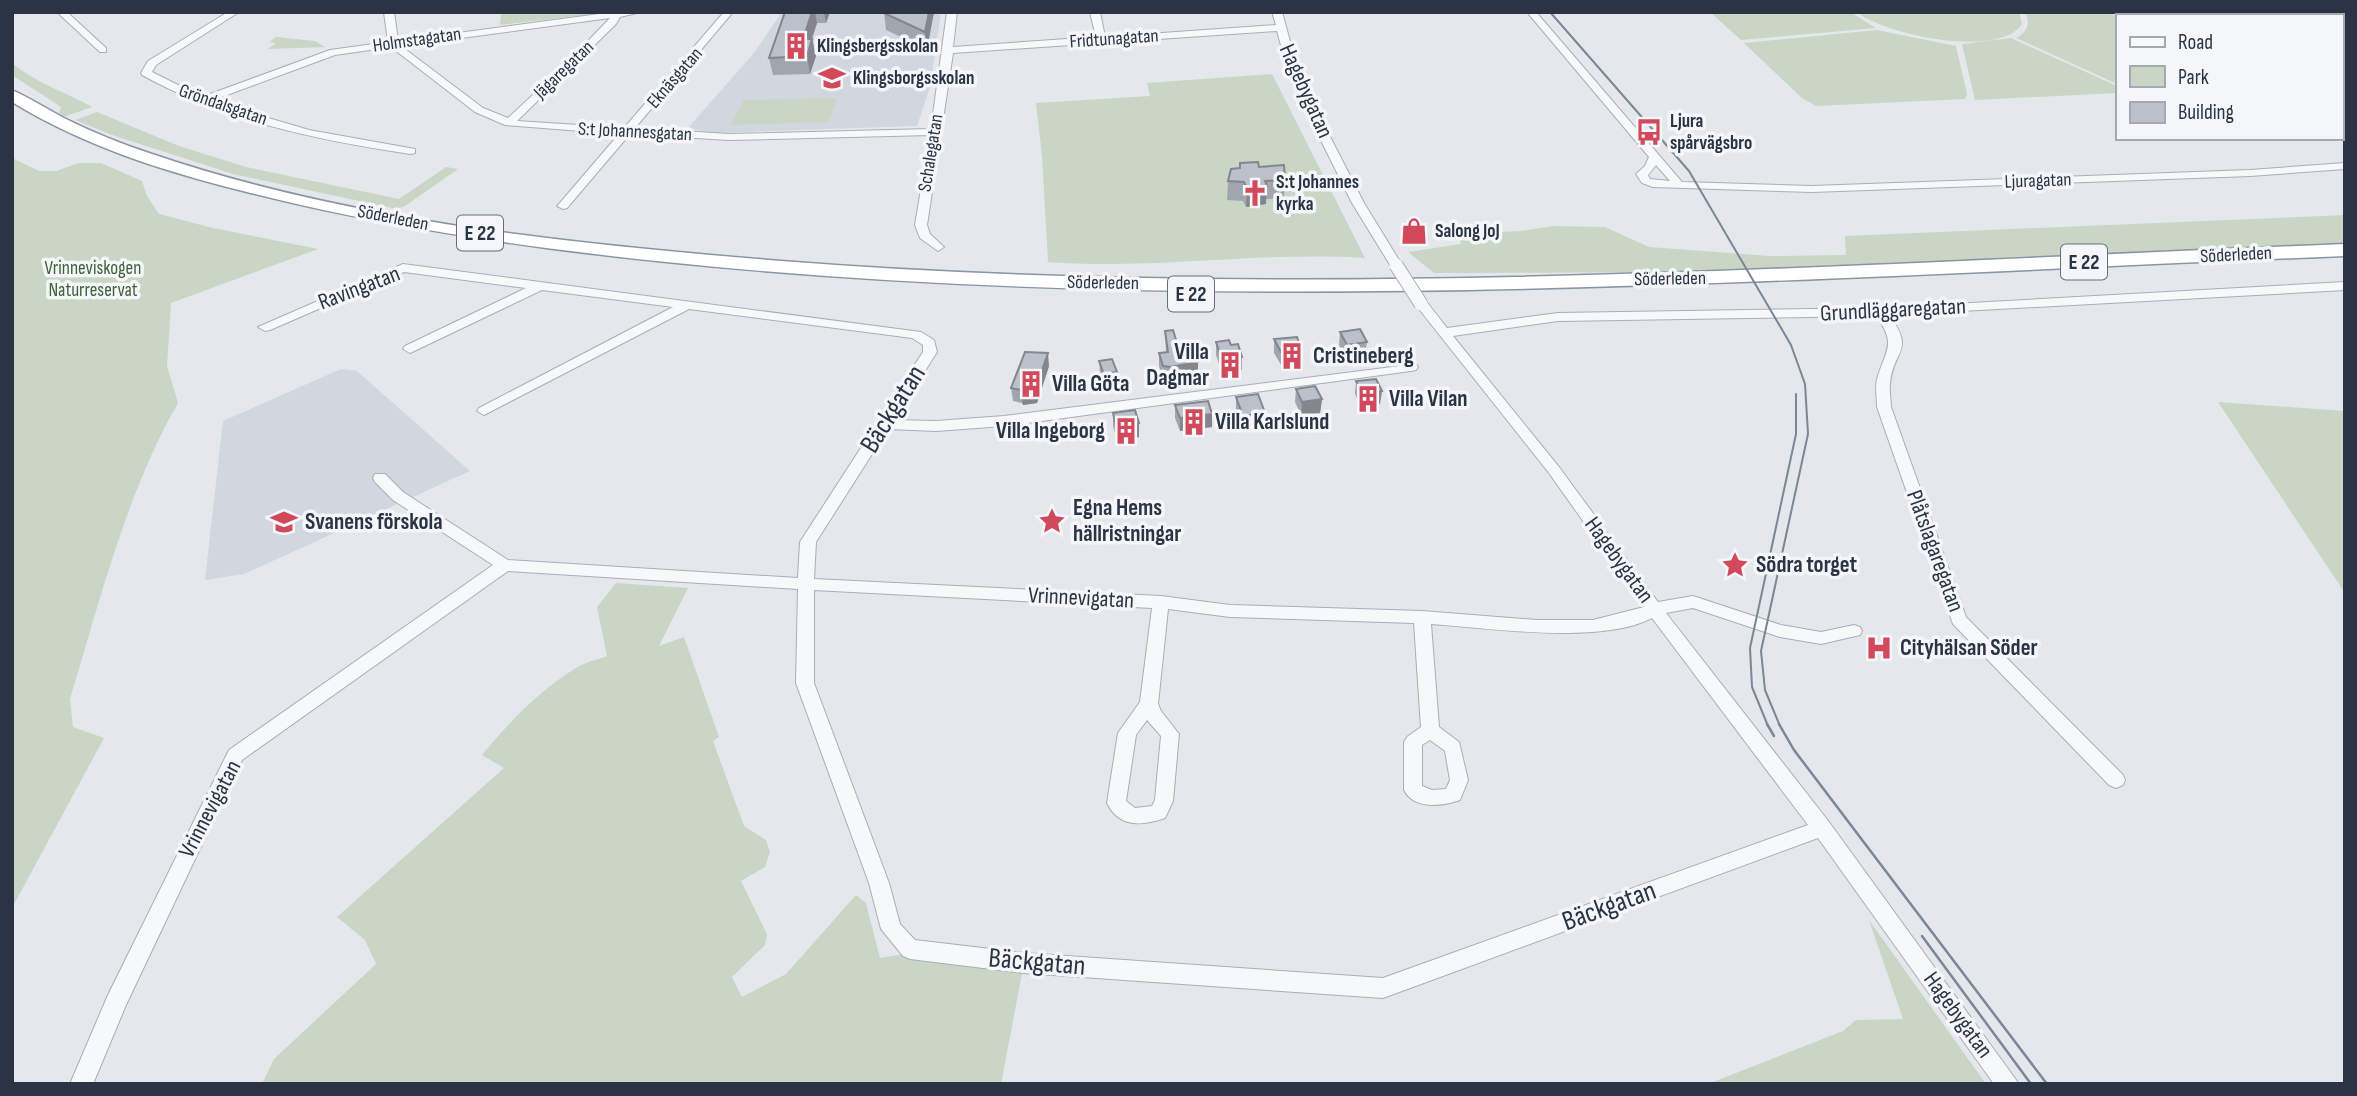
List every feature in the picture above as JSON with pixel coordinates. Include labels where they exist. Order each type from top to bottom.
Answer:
[{"type":"highway","name":"Söderleden","points":[[12,95],[78,132],[147,159],[255,189],[345,209],[455,229],[641,255],[853,272],[1158,285],[1472,283],[1941,270],[2345,250]]},
{"type":"highway","name":"Söderleden","points":[[12,109],[68,138],[148,170],[335,216],[438,236],[588,257],[705,270],[910,285],[1191,294],[1470,292],[1707,287],[2345,259]]},
{"type":"street","points":[[61,12],[103,50]]},
{"type":"street","name":"Gröndalsgatan","points":[[235,12],[147,69],[146,73],[204,100],[299,129],[370,146],[411,151]]},
{"type":"street","points":[[389,12],[393,43]]},
{"type":"street","name":"Holmstagatan","points":[[204,100],[332,52],[490,25],[637,12]]},
{"type":"street","name":"Eknäsgatan","points":[[563,205],[729,12]]},
{"type":"street","name":"Schalegatan","points":[[938,247],[924,235],[921,225],[949,50],[952,12]]},
{"type":"street","points":[[1095,12],[1101,39]]},
{"type":"street","name":"Hagebygatan","points":[[1277,12],[1279,28],[1296,79],[1358,203],[1421,304],[1554,470],[1654,609],[1822,828],[2008,1084]]},
{"type":"street","points":[[1531,12],[1679,186]]},
{"type":"street","name":"Jägaregatan","points":[[509,123],[569,67],[613,22],[616,15]]},
{"type":"street","name":"Fridtunagatan","points":[[949,50],[1279,28]]},
{"type":"street","points":[[1042,29],[1045,44]]},
{"type":"street","name":"S:t Johannesgatan","points":[[393,43],[479,110],[509,123],[729,137],[934,132]]},
{"type":"street","name":"Ljuragatan","points":[[1654,157],[1642,178],[1653,184],[1795,189],[2250,173],[2345,166]]},
{"type":"street","points":[[1720,176],[1731,187]]},
{"type":"street","name":"Ravingatan","points":[[265,327],[403,268],[908,334]]},
{"type":"street","points":[[410,349],[540,286]]},
{"type":"street","name":"Grundläggaregatan","points":[[1443,333],[1558,317],[1880,312],[2345,286]]},
{"type":"street","points":[[484,411],[687,305]]},
{"type":"street","name":"Plåtslagaregatan","points":[[1880,312],[1894,331],[1897,344],[1884,382],[1884,407],[1959,620],[2116,780]]},
{"type":"street","name":"Bäckgatan","points":[[908,334],[916,335],[929,343],[930,352],[808,542],[805,683],[879,883],[891,929],[910,949],[1024,962],[1383,988],[1822,828]]},
{"type":"street","points":[[884,424],[936,426],[1004,421],[1411,367]]},
{"type":"street","name":"Vrinnevigatan","points":[[380,478],[398,496],[505,565],[1161,602],[1230,611],[1422,617],[1537,625],[1593,626],[1641,616],[1654,609],[1693,602],[1780,631],[1821,638],[1854,631]]},
{"type":"street","name":"Vrinnevigatan","points":[[81,1084],[100,1045],[116,1002],[235,755],[505,565]]},
{"type":"street","points":[[1149,704],[1127,733],[1116,803],[1130,816],[1146,816],[1158,812],[1164,801],[1170,734],[1153,715],[1149,704],[1161,602]]},
{"type":"street","points":[[1422,617],[1430,730]]},
{"type":"shaded area","name":"Klingsborgsskolan","points":[[782,12],[941,12],[930,87],[917,126],[713,133],[688,128],[754,53]]},
{"type":"shaded area","name":"Svanens förskola","points":[[341,369],[357,371],[470,471],[244,574],[205,580],[223,421]]},
{"type":"green space","points":[[501,12],[611,12],[500,25]]},
{"type":"green space","points":[[1710,12],[1850,12],[1876,28],[1741,40]]},
{"type":"green space","points":[[1857,12],[2019,12],[2022,24],[2010,34],[1991,40],[1967,42],[1915,35],[1871,21]]},
{"type":"green space","points":[[2024,12],[2107,12],[2116,16],[2116,84],[2016,38],[2027,27],[2028,20]]},
{"type":"green space","points":[[1877,30],[1956,46],[1967,94],[1965,99],[1816,106],[1802,98],[1744,43]]},
{"type":"green space","points":[[276,37],[315,41],[325,47],[268,49],[276,43],[269,42]]},
{"type":"green space","points":[[2011,38],[2116,86],[2116,93],[1975,100],[1962,44]]},
{"type":"green space","points":[[12,63],[41,82],[92,107],[64,117],[59,113],[61,107],[12,75]]},
{"type":"green space","points":[[1272,74],[1365,258],[1325,256],[1127,264],[1048,262],[1036,103],[1150,96],[1147,83]]},
{"type":"green space","points":[[837,98],[829,122],[731,125],[744,100]]},
{"type":"green space","points":[[97,112],[179,146],[246,167],[399,199],[446,167],[458,169],[397,209],[233,174],[112,135],[75,120]]},
{"type":"green space","name":"Vrinneviskogen Naturreservat","points":[[12,158],[39,171],[56,171],[79,163],[101,163],[142,181],[147,196],[159,214],[318,249],[171,303],[167,366],[178,403],[143,474],[129,511],[70,699],[73,727],[104,738],[12,908]]},
{"type":"green space","points":[[2345,215],[2345,245],[1696,272],[1434,273],[1408,252],[1461,244],[1458,234],[1520,231],[1554,226],[1605,227],[1649,247],[1770,256],[1846,255],[1845,236]]},
{"type":"green space","points":[[2218,402],[2345,411],[2345,593]]},
{"type":"green space","points":[[616,583],[688,588],[659,646],[684,637],[719,737],[713,741],[744,826],[766,840],[770,852],[765,867],[741,881],[767,934],[765,945],[732,977],[742,997],[786,974],[856,895],[866,903],[880,958],[905,954],[1024,963],[1001,1084],[262,1084],[274,1059],[376,964],[365,940],[337,917],[504,768],[482,755],[526,707],[576,668],[607,656],[597,607]]},
{"type":"green space","points":[[1869,920],[1986,1084],[1708,1084],[1843,1031],[1856,1020],[1903,1019]]},
{"type":"building","points":[[785,12],[812,12],[803,39],[812,39],[807,56],[769,58]]},
{"type":"building","points":[[929,12],[925,32],[884,13]]},
{"type":"building","points":[[1258,162],[1259,167],[1284,165],[1285,180],[1265,181],[1267,186],[1247,188],[1244,182],[1228,181],[1231,169],[1240,168],[1240,163]]},
{"type":"building","points":[[1360,329],[1367,342],[1347,345],[1340,332]]},
{"type":"building","points":[[1173,330],[1180,353],[1197,353],[1198,362],[1163,366],[1159,353],[1168,352],[1165,331]]},
{"type":"building","points":[[1297,337],[1301,349],[1281,352],[1274,339]]},
{"type":"building","points":[[1229,340],[1231,345],[1238,344],[1242,357],[1222,359],[1216,342]]},
{"type":"building","points":[[1025,352],[1048,353],[1035,390],[1021,392],[1011,388]]},
{"type":"building","points":[[1112,359],[1117,372],[1104,374],[1099,361]]},
{"type":"building","points":[[1376,379],[1382,391],[1363,394],[1356,381]]},
{"type":"building","points":[[1315,386],[1322,399],[1302,402],[1296,389]]},
{"type":"building","points":[[1258,394],[1265,413],[1243,416],[1236,397]]},
{"type":"building","points":[[1208,401],[1212,414],[1180,418],[1175,405]]},
{"type":"building","points":[[1135,410],[1139,423],[1116,426],[1113,413]]},
{"type":"tram line","points":[[1550,12],[1689,171],[1791,345],[1805,384],[1808,434],[1761,651],[1765,690],[1780,725]]},
{"type":"tram line","points":[[1768,725],[1752,687],[1750,648],[1796,434],[1796,394]]},
{"type":"tram line","points":[[1768,725],[1774,736]]},
{"type":"tram line","points":[[1780,725],[1794,750],[2047,1084]]},
{"type":"tram line","points":[[1922,936],[2031,1084]]},
{"type":"place","name":"Klingsbergsskolan","points":[[796,46]]},
{"type":"place","name":"Klingsborgsskolan","points":[[832,78]]},
{"type":"place","name":"Ljura spårvägsbro","points":[[1649,132]]},
{"type":"place","name":"S:t Johannes kyrka","points":[[1255,193]]},
{"type":"place","name":"Salong JoJ","points":[[1414,231]]},
{"type":"place","name":"Cristineberg","points":[[1292,356]]},
{"type":"place","name":"Villa Dagmar","points":[[1230,365]]},
{"type":"place","name":"Villa Göta","points":[[1031,384]]},
{"type":"place","name":"Villa Vilan","points":[[1368,399]]},
{"type":"place","name":"Villa Karlslund","points":[[1194,422]]},
{"type":"place","name":"Villa Ingeborg","points":[[1126,431]]},
{"type":"place","name":"Egna Hems hällristningar","points":[[1052,521]]},
{"type":"place","name":"Svanens förskola","points":[[284,522]]},
{"type":"place","name":"Södra torget","points":[[1735,565]]},
{"type":"place","name":"Cityhälsan Söder","points":[[1879,648]]}]
